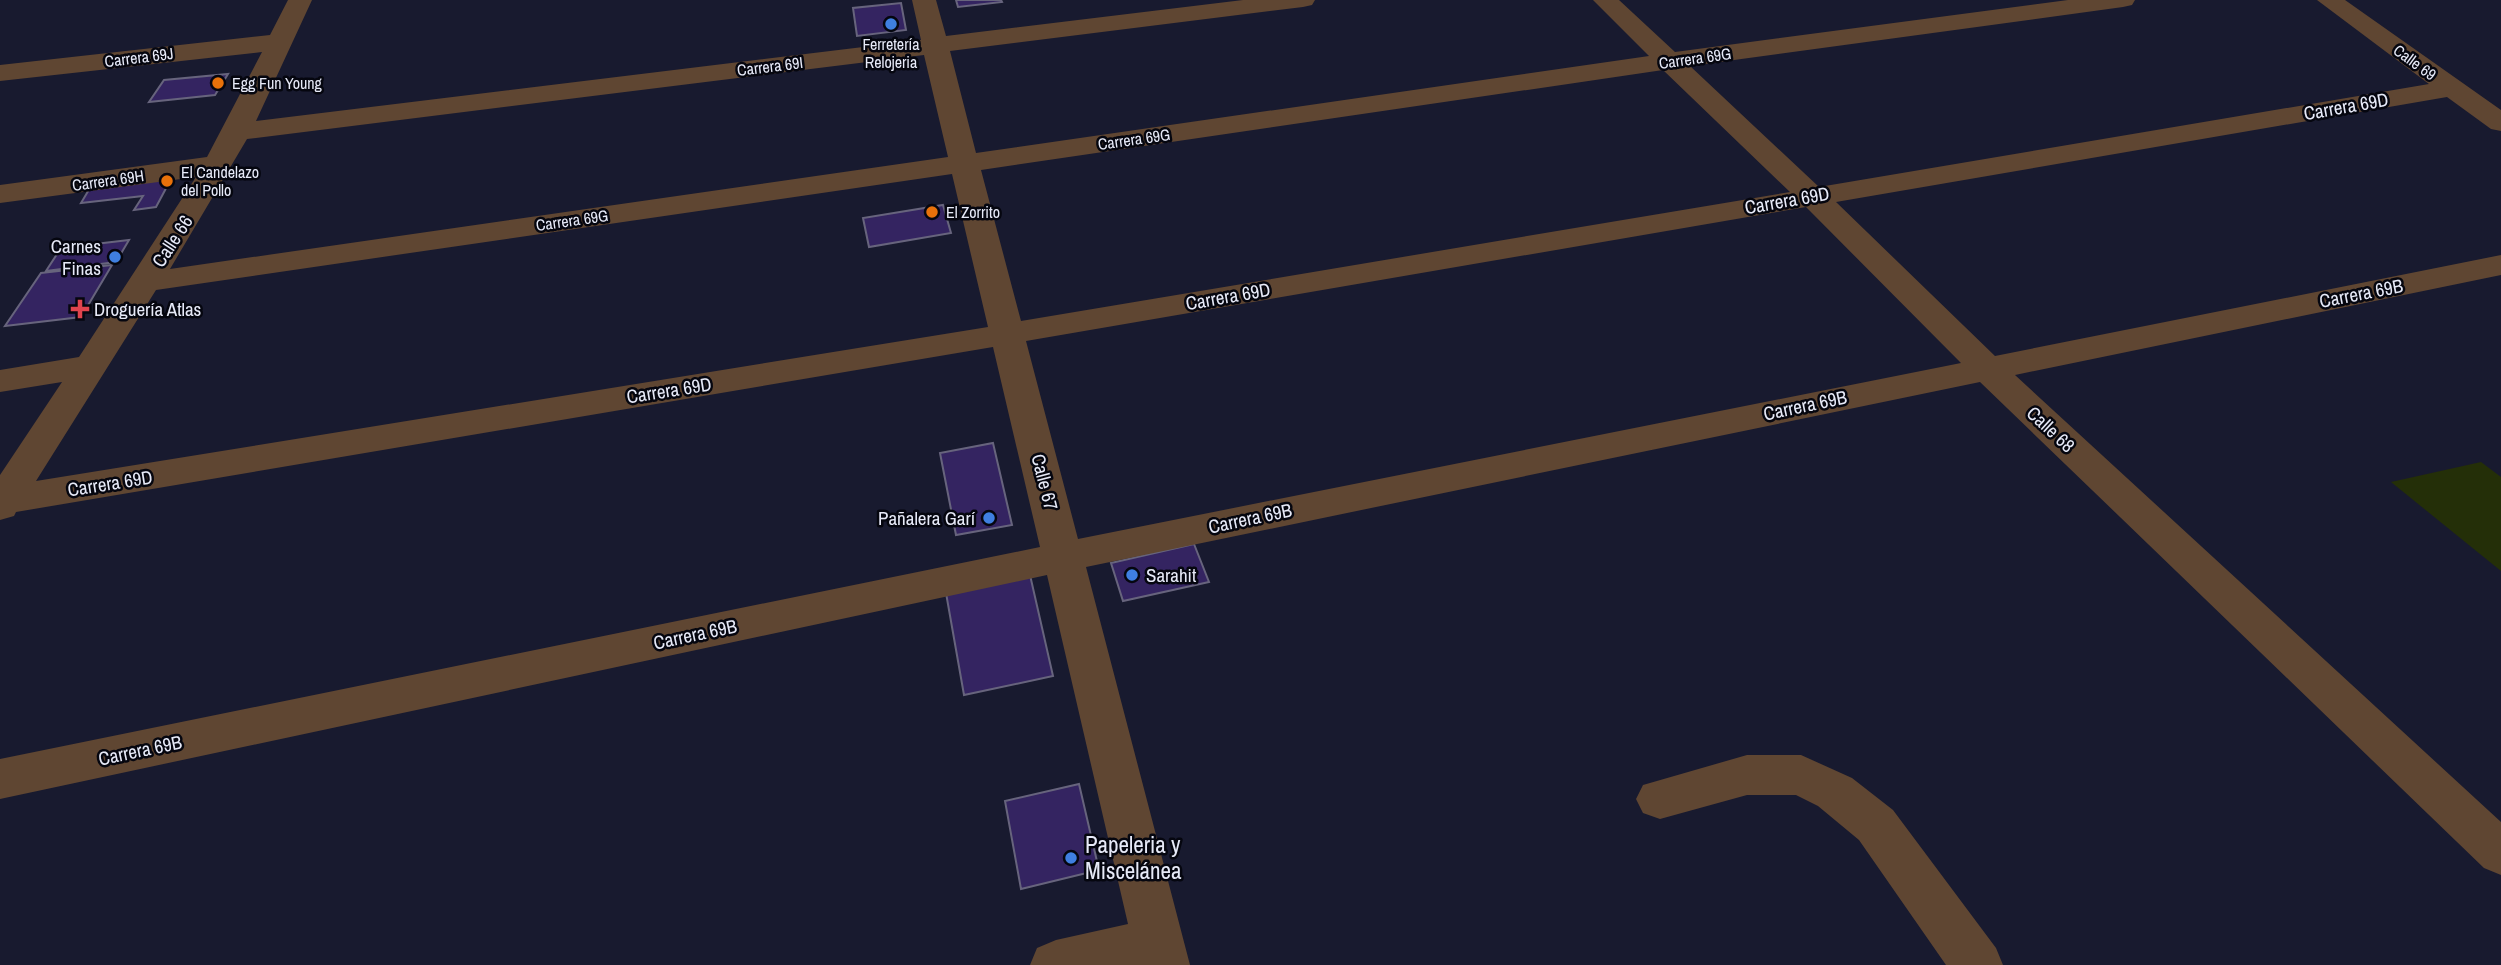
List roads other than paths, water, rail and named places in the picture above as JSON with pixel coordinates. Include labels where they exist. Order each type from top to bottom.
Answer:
[{"type":"street","name":"Calle 66","points":[[2,503],[217,165],[236,132],[300,0]]},
{"type":"street","name":"Calle 67","points":[[924,0],[1161,953]]},
{"type":"street","name":"Carrera 69I","points":[[236,132],[1303,0]]},
{"type":"street","name":"Calle 68","points":[[1605,0],[1812,196],[1986,368],[2501,853]]},
{"type":"street","name":"Carrera 69G","points":[[145,282],[1669,61],[2123,0]]},
{"type":"street","name":"Calle 69","points":[[2329,0],[2501,123]]},
{"type":"street","name":"Carrera 69J","points":[[0,73],[279,42]]},
{"type":"street","name":"Carrera 69D","points":[[2,503],[2452,88]]},
{"type":"street","name":"Carrera 69H","points":[[0,194],[217,165]]},
{"type":"street","name":"Carrera 69B","points":[[0,779],[1063,556],[2501,265]]},
{"type":"street","points":[[0,381],[91,366]]},
{"type":"street","points":[[1660,799],[1747,775],[1801,775],[1835,793],[1876,825],[1977,965]]},
{"type":"street","points":[[1056,965],[1161,953]]},
{"type":"place","name":"Ferretería Relojeria","points":[[891,24]]},
{"type":"place","name":"Egg Fun Young","points":[[218,83]]},
{"type":"place","name":"El Candelazo del Pollo","points":[[167,181]]},
{"type":"place","name":"El Zorrito","points":[[932,212]]},
{"type":"place","name":"Carnes Finas","points":[[115,257]]},
{"type":"place","name":"Droguería Atlas","points":[[80,309]]},
{"type":"place","name":"Pañalera Garí","points":[[989,518]]},
{"type":"place","name":"Sarahit","points":[[1132,575]]},
{"type":"place","name":"Papeleria y Miscelánea","points":[[1071,858]]}]
